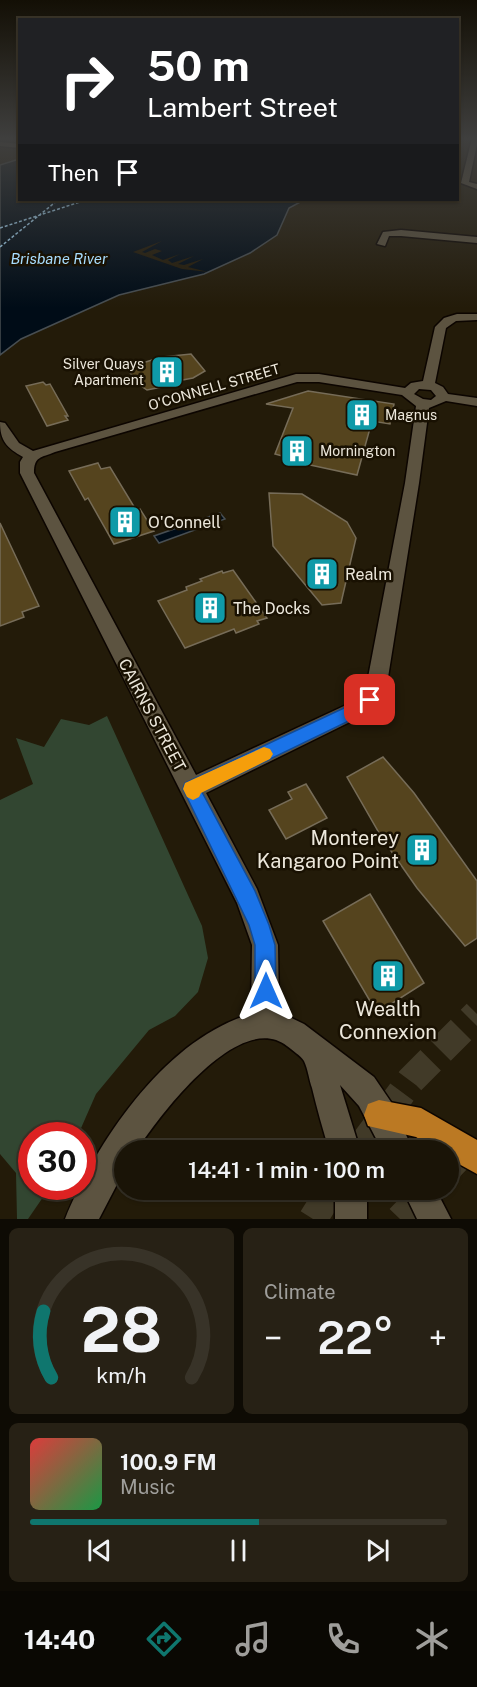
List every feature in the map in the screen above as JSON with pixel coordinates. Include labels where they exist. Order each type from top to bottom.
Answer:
[{"type":"main road","points":[[379,1115],[421,1123],[477,1158]]},
{"type":"street","points":[[382,244],[386,234],[401,232],[477,240]]},
{"type":"street","points":[[428,386],[444,322],[454,318],[477,317]]},
{"type":"street","name":"O'CONNELL STREET","points":[[32,456],[296,378],[318,378],[408,392]]},
{"type":"street","points":[[443,397],[437,403],[423,404],[411,398],[408,392],[415,386],[428,386],[438,390],[443,397],[477,402]]},
{"type":"street","points":[[191,789],[351,712],[370,700],[376,690],[412,483],[423,404]]},
{"type":"street","points":[[0,426],[14,446],[32,456]]},
{"type":"street","name":"CAIRNS STREET","points":[[32,456],[27,462],[27,473],[248,898],[265,945],[265,1025]]},
{"type":"street","points":[[81,1219],[132,1131],[154,1099],[179,1071],[219,1042],[240,1031],[265,1025],[278,1026],[292,1032],[358,1081],[393,1140]]},
{"type":"street","points":[[316,1051],[341,1140]]},
{"type":"street","points":[[351,1200],[351,1219]]},
{"type":"street","points":[[425,1200],[435,1219]]},
{"type":"green space","points":[[107,716],[202,926],[208,958],[198,992],[175,1016],[149,1030],[96,1094],[84,1122],[18,1122],[18,1200],[41,1200],[28,1219],[17,1219],[16,1173],[0,1154],[0,800],[33,784],[16,738],[44,747],[61,719],[89,725]]},
{"type":"water","name":"Brisbane River","points":[[0,195],[18,195],[18,201],[302,201],[289,208],[277,235],[250,253],[204,274],[119,295],[21,339],[0,355]]},
{"type":"water","points":[[220,513],[225,519],[159,543],[154,536]]},
{"type":"pier","points":[[162,241],[142,252],[155,249],[162,251],[152,255],[163,260],[180,254],[168,260],[172,263],[194,256],[178,264],[184,265],[203,259],[188,267],[208,272],[182,269],[133,252]]},
{"type":"building","name":"Silver Quays Apartment","points":[[191,354],[205,371],[193,378],[172,382],[167,386],[147,390],[126,368],[162,357]]},
{"type":"building","points":[[43,382],[46,385],[50,384],[68,420],[47,426],[26,386]]},
{"type":"building","points":[[308,391],[394,404],[390,424],[372,421],[357,475],[296,462],[297,460],[275,454],[293,408],[266,404]]},
{"type":"building","points":[[98,463],[101,469],[110,467],[136,510],[140,509],[154,531],[114,544],[88,498],[85,500],[69,471]]},
{"type":"building","name":"Realm","points":[[269,493],[302,494],[347,522],[356,538],[341,603],[322,605],[273,546]]},
{"type":"building","points":[[0,523],[39,606],[22,612],[24,617],[0,626]]},
{"type":"building","name":"The Docks","points":[[233,570],[267,618],[257,621],[259,624],[236,633],[234,629],[185,648],[158,601],[187,590],[186,587],[202,581],[200,579],[222,571],[223,573]]},
{"type":"building","name":"Monterey Kangaroo Point","points":[[383,757],[414,793],[477,881],[477,938],[465,946],[417,888],[382,838],[347,777]]},
{"type":"building","points":[[306,784],[327,818],[286,839],[269,810],[292,799],[288,792]]},
{"type":"building","points":[[370,894],[424,983],[377,1013],[323,921]]},
{"type":"ferry route","points":[[39,215],[57,201]]},
{"type":"ferry route","points":[[39,215],[83,201]]},
{"type":"ferry route","points":[[0,228],[39,215]]},
{"type":"ferry route","points":[[0,247],[39,215]]},
{"type":"tunnel","points":[[366,1140],[411,1080],[477,1014]]},
{"type":"tunnel","points":[[459,1157],[477,1138]]},
{"type":"tunnel","points":[[313,1219],[325,1200]]},
{"type":"tunnel","points":[[400,1219],[418,1200]]},
{"type":"slow traffic","points":[[193,792],[191,789],[264,754]]},
{"type":"place","name":"Silver Quays Apartment","points":[[167,372]]},
{"type":"place","name":"Magnus","points":[[362,415]]},
{"type":"place","name":"Mornington","points":[[297,451]]},
{"type":"place","name":"O'Connell","points":[[125,522]]},
{"type":"place","name":"Realm","points":[[322,574]]},
{"type":"place","name":"The Docks","points":[[210,608]]},
{"type":"place","name":"Monterey Kangaroo Point","points":[[422,850]]},
{"type":"place","name":"Wealth Connexion","points":[[388,976]]},
{"type":"route","points":[[266,991],[265,945],[259,925],[248,898],[191,789],[351,712],[370,700]]}]
